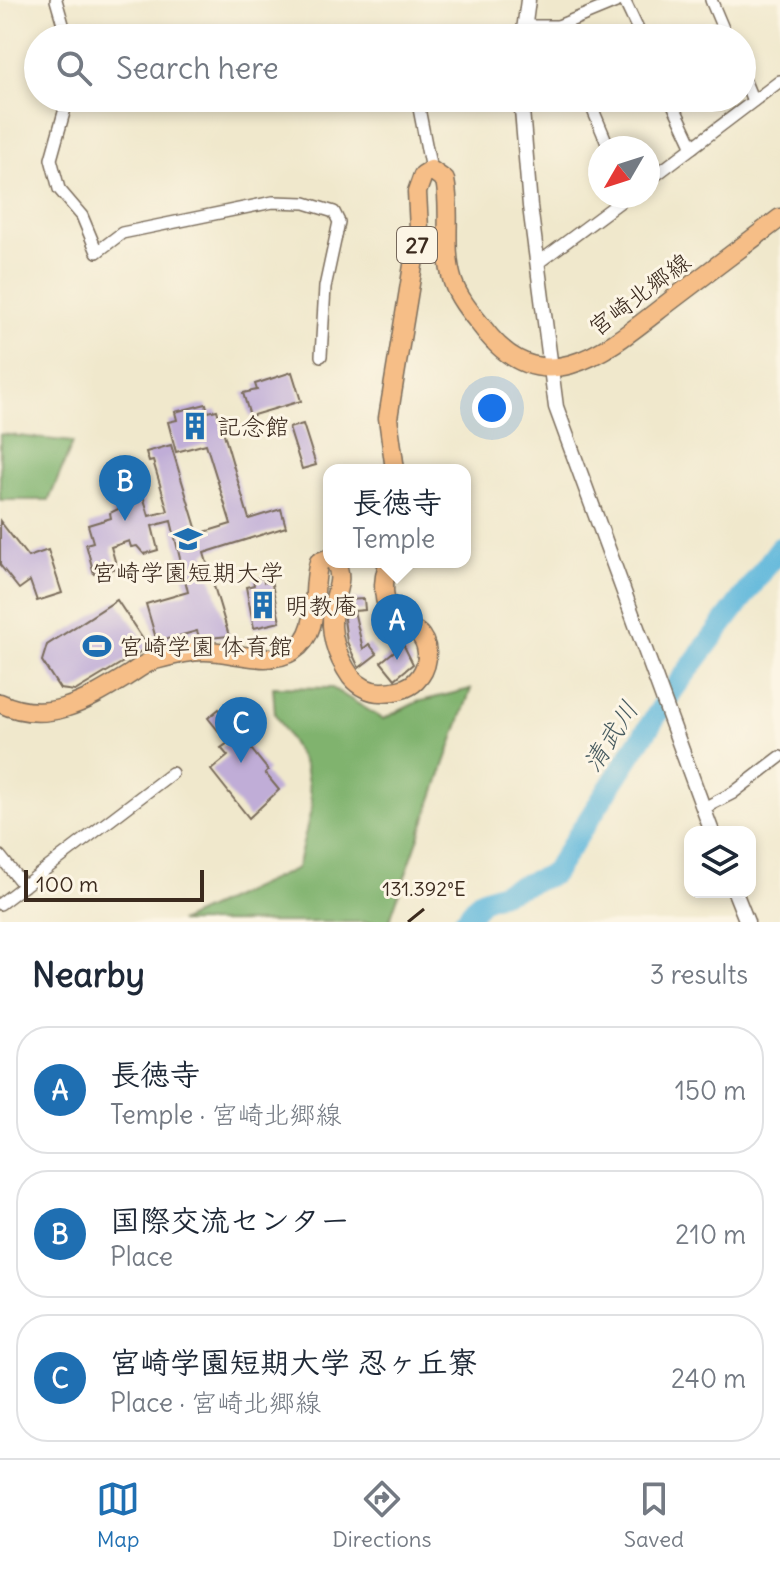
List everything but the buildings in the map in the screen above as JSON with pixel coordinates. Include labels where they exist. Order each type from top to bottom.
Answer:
[{"type":"main road","name":"宮崎北郷線","points":[[431,170],[445,180],[449,200],[447,259],[454,285],[502,351],[522,364],[551,367],[600,355],[780,218]]},
{"type":"main road","name":"27","points":[[394,464],[388,418],[417,242],[421,209],[417,192],[423,175],[431,170]]},
{"type":"main road","points":[[1,707],[24,712],[52,712],[81,705],[152,661],[202,651],[271,658],[292,652],[305,639],[316,606],[314,577],[319,562],[323,560]]},
{"type":"main road","points":[[337,568],[341,578],[333,609],[338,660],[356,683],[376,692],[394,692],[415,682],[426,666],[427,651],[420,635],[396,619],[385,597],[382,577],[386,568]]},
{"type":"street","points":[[56,0],[63,24]]},
{"type":"street","points":[[525,24],[528,0]]},
{"type":"street","points":[[576,24],[623,0],[635,24]]},
{"type":"street","points":[[711,0],[721,24]]},
{"type":"street","points":[[756,99],[780,81]]},
{"type":"street","points":[[64,112],[51,159],[59,189],[82,216],[97,252],[122,233],[273,202],[305,203],[334,212],[339,222],[325,287],[321,356]]},
{"type":"street","points":[[420,112],[431,170]]},
{"type":"street","points":[[522,112],[551,367],[563,434],[710,826]]},
{"type":"street","points":[[594,112],[604,136]]},
{"type":"street","points":[[677,112],[693,147]]},
{"type":"street","points":[[660,172],[739,112]]},
{"type":"street","points":[[538,263],[612,208]]},
{"type":"street","points":[[704,808],[733,793],[780,757]]},
{"type":"street","points":[[0,904],[172,773]]},
{"type":"street","points":[[0,856],[24,886]]},
{"type":"street","points":[[737,898],[747,922]]},
{"type":"green space","points":[[0,434],[73,442],[49,500],[0,500]]},
{"type":"green space","points":[[273,687],[332,688],[383,719],[417,702],[471,689],[389,922],[179,922],[297,868],[312,806],[305,766],[275,714]]},
{"type":"waterway","name":"清武川","points":[[463,922],[481,901],[553,874],[673,690],[780,548]]},
{"type":"place","name":"記念館","points":[[195,426]]},
{"type":"place","name":"国際交流センター","points":[[125,521]]},
{"type":"place","name":"宮崎学園短期大学","points":[[188,539]]},
{"type":"place","name":"明教庵","points":[[263,605]]},
{"type":"place","name":"宮崎学園 体育館","points":[[97,646]]},
{"type":"place","name":"長徳寺","points":[[397,660]]},
{"type":"place","name":"宮崎学園短期大学 忍ヶ丘寮","points":[[241,763]]}]
